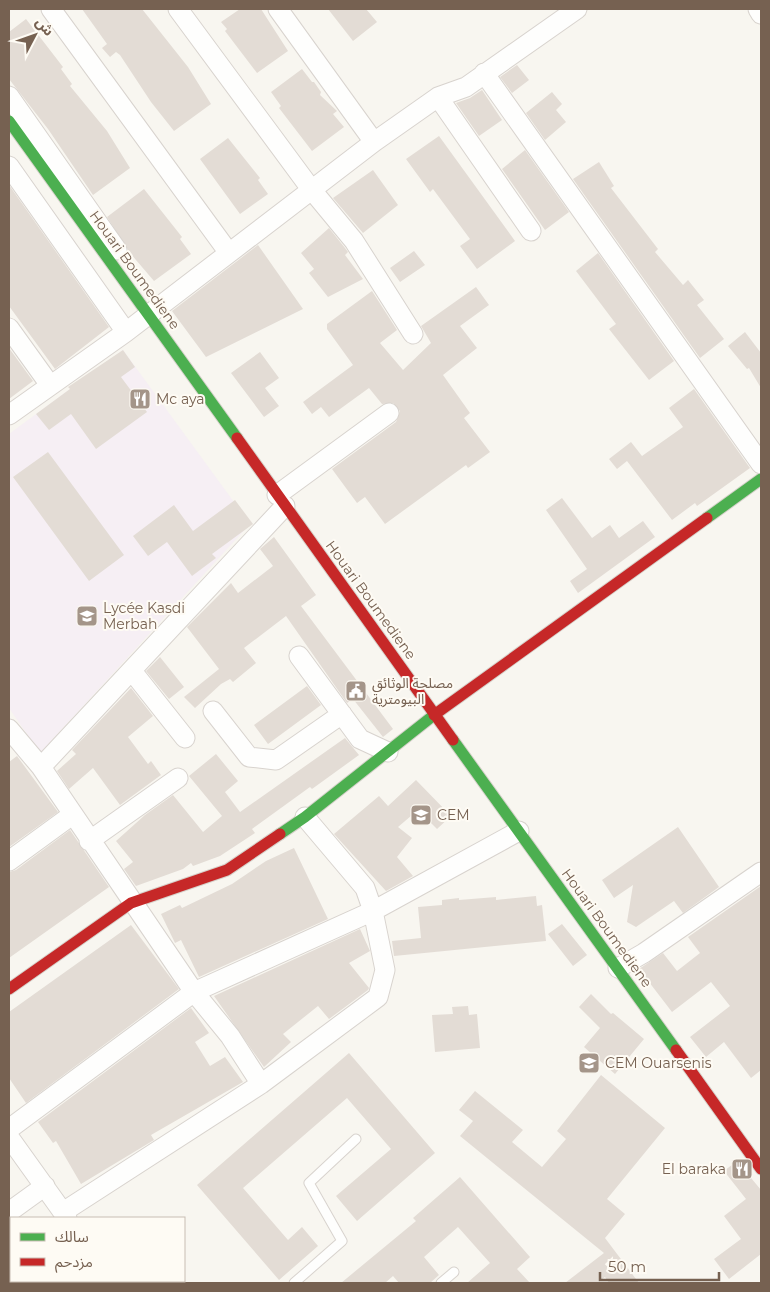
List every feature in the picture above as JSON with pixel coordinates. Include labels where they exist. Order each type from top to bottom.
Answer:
[{"type":"main road","name":"Houari Boumediene","points":[[9,121],[152,312],[281,500],[761,1169]]},
{"type":"main road","points":[[9,989],[132,903],[227,870],[305,817],[435,715],[761,479]]},
{"type":"street","points":[[51,9],[229,253]]},
{"type":"street","points":[[178,9],[311,189],[354,241],[412,334]]},
{"type":"street","points":[[278,9],[374,142]]},
{"type":"street","points":[[9,415],[126,332],[374,142],[438,97],[466,87],[576,9]]},
{"type":"street","points":[[758,9],[761,14]]},
{"type":"street","points":[[484,73],[761,464]]},
{"type":"street","points":[[9,96],[150,296],[152,312]]},
{"type":"street","points":[[438,97],[531,231]]},
{"type":"street","points":[[9,166],[126,332]]},
{"type":"street","points":[[9,328],[50,385]]},
{"type":"street","points":[[41,767],[132,672],[281,500],[389,413]]},
{"type":"street","points":[[299,656],[360,739],[388,752]]},
{"type":"street","points":[[132,672],[185,738]]},
{"type":"street","points":[[213,711],[249,757],[276,760],[342,714]]},
{"type":"street","points":[[12,739],[41,767],[132,903],[194,992],[230,1036],[261,1084]]},
{"type":"street","points":[[89,841],[178,778]]},
{"type":"street","points":[[9,861],[72,815]]},
{"type":"street","points":[[9,1137],[65,1215],[261,1084],[378,997],[385,970],[365,888],[305,817]]},
{"type":"street","points":[[9,1129],[194,992],[372,911],[518,831]]},
{"type":"street","points":[[618,968],[644,953],[761,872]]},
{"type":"street","points":[[9,1212],[45,1186]]},
{"type":"lane","points":[[294,1283],[342,1241],[309,1183],[356,1139]]},
{"type":"lane","points":[[441,1283],[454,1272]]},
{"type":"shaded area","name":"Lycée Kasdi Merbah","points":[[123,350],[250,524],[40,753],[9,708],[9,434]]},
{"type":"building","points":[[82,9],[142,9],[188,67],[211,104],[174,131],[151,102],[120,55],[116,52],[110,57],[102,48],[107,44]]},
{"type":"building","points":[[240,9],[261,9],[288,51],[257,73],[225,31],[227,29],[221,22]]},
{"type":"building","points":[[328,9],[366,9],[377,22],[353,41]]},
{"type":"building","points":[[26,19],[63,67],[61,69],[72,84],[70,86],[107,131],[130,168],[93,195],[48,129],[9,79],[9,32]]},
{"type":"building","points":[[517,65],[529,80],[512,93],[500,77]]},
{"type":"building","points":[[302,69],[321,92],[320,95],[337,111],[333,114],[344,127],[312,151],[279,108],[281,106],[271,92]]},
{"type":"building","points":[[482,90],[502,120],[479,136],[456,103],[470,98]]},
{"type":"building","points":[[552,92],[562,104],[556,110],[566,122],[545,140],[526,113]]},
{"type":"building","points":[[439,136],[515,241],[477,269],[460,246],[470,239],[433,189],[430,192],[406,159]]},
{"type":"building","points":[[228,138],[260,178],[258,180],[268,194],[240,214],[200,159]]},
{"type":"building","points":[[525,150],[569,212],[545,230],[502,169]]},
{"type":"building","points":[[599,162],[614,186],[611,188],[658,249],[655,252],[683,285],[688,280],[704,300],[697,305],[724,339],[700,358],[573,179]]},
{"type":"building","points":[[373,170],[398,205],[363,233],[333,198]]},
{"type":"building","points":[[9,185],[109,327],[55,369],[9,306]]},
{"type":"building","points":[[144,189],[182,237],[180,239],[191,254],[154,281],[130,253],[107,217]]},
{"type":"building","points":[[329,228],[348,252],[345,255],[363,279],[328,297],[309,273],[314,269],[301,253]]},
{"type":"building","points":[[258,245],[303,309],[206,357],[172,311]]},
{"type":"building","points":[[414,251],[425,265],[400,282],[390,268]]},
{"type":"building","points":[[598,253],[674,361],[649,380],[609,329],[616,324],[576,271]]},
{"type":"building","points":[[476,287],[489,305],[460,326],[477,348],[443,375],[470,413],[464,418],[490,452],[468,468],[466,465],[385,524],[365,497],[357,503],[332,469],[396,422],[400,411],[393,403],[382,404],[369,388],[329,417],[321,407],[312,414],[303,402],[353,365],[327,329],[327,324],[372,291],[397,330],[380,343],[403,370],[431,343],[421,326]]},
{"type":"building","points":[[745,332],[761,353],[761,388],[749,368],[747,369],[728,346]]},
{"type":"building","points":[[9,348],[33,381],[9,399]]},
{"type":"building","points":[[123,350],[135,367],[121,377],[147,412],[96,449],[71,414],[49,430],[36,414],[70,389],[68,387]]},
{"type":"building","points":[[260,352],[279,378],[265,388],[279,406],[264,417],[231,373]]},
{"type":"building","points":[[694,389],[750,468],[697,506],[695,503],[672,520],[627,461],[617,469],[609,459],[631,442],[642,456],[683,427],[669,408]]},
{"type":"building","points":[[48,452],[124,555],[89,581],[13,477]]},
{"type":"building","points":[[562,498],[592,538],[610,525],[619,538],[643,521],[655,537],[578,593],[570,581],[587,569],[546,510]]},
{"type":"building","points":[[235,500],[253,524],[212,554],[216,558],[192,576],[167,542],[148,556],[133,536],[174,505],[193,531]]},
{"type":"building","points":[[274,537],[316,595],[301,606],[393,729],[383,737],[353,699],[347,703],[286,616],[244,648],[256,663],[233,682],[230,679],[221,684],[195,708],[184,697],[219,669],[187,627],[231,583],[238,593],[273,566],[260,549]]},
{"type":"building","points":[[160,657],[184,687],[169,699],[146,671]]},
{"type":"building","points":[[307,686],[321,705],[268,744],[254,725]]},
{"type":"building","points":[[131,688],[153,716],[128,737],[148,764],[151,761],[161,775],[120,805],[93,768],[69,789],[57,771],[76,754],[72,750]]},
{"type":"building","points":[[345,738],[359,755],[312,789],[310,787],[252,829],[255,833],[220,856],[193,866],[191,863],[183,869],[136,886],[124,869],[133,862],[116,841],[145,815],[173,795],[203,832],[222,816],[189,776],[216,754],[238,781],[225,792],[240,812]]},
{"type":"building","points":[[17,756],[58,812],[9,847],[9,762]]},
{"type":"building","points":[[416,780],[451,816],[437,829],[418,810],[398,827],[412,838],[397,857],[413,876],[386,891],[334,834],[379,796],[388,806]]},
{"type":"building","points":[[678,827],[719,887],[683,913],[674,901],[636,927],[627,922],[633,885],[614,898],[602,880]]},
{"type":"building","points":[[70,830],[109,887],[9,958],[9,872],[16,870]]},
{"type":"building","points":[[294,848],[328,919],[199,977],[181,940],[175,943],[161,914],[180,905],[182,908],[232,884],[266,861]]},
{"type":"building","points":[[761,886],[761,1070],[751,1078],[724,1042],[706,1057],[690,1037],[730,1006],[711,982],[672,1012],[639,969],[663,953],[677,971],[700,953],[688,937]]},
{"type":"building","points":[[536,896],[537,906],[542,905],[546,941],[394,956],[392,941],[421,938],[418,907],[442,905],[442,900],[459,898],[459,900],[496,897],[496,900]]},
{"type":"building","points":[[562,924],[587,955],[573,966],[548,934]]},
{"type":"building","points":[[131,925],[179,989],[26,1103],[9,1078],[9,1012]]},
{"type":"building","points":[[360,929],[370,951],[349,963],[369,988],[368,990],[329,1019],[318,1006],[283,1034],[291,1042],[264,1067],[214,996]]},
{"type":"building","points":[[591,994],[611,1014],[613,1013],[644,1039],[615,1074],[584,1047],[600,1028],[579,1007]]},
{"type":"building","points":[[468,1006],[469,1015],[477,1014],[480,1048],[435,1052],[432,1015],[453,1014],[452,1007]]},
{"type":"building","points":[[191,1008],[209,1033],[195,1042],[210,1066],[225,1057],[243,1082],[151,1135],[154,1140],[81,1184],[56,1141],[53,1143],[38,1122]]},
{"type":"building","points":[[349,1053],[435,1153],[357,1221],[336,1196],[391,1149],[347,1098],[243,1188],[288,1240],[302,1227],[318,1246],[279,1280],[197,1185]]},
{"type":"building","points":[[601,1075],[665,1128],[607,1199],[625,1214],[605,1238],[639,1283],[609,1283],[605,1277],[597,1283],[565,1283],[604,1253],[460,1136],[473,1121],[459,1110],[475,1091],[523,1130],[512,1142],[542,1167],[566,1139],[557,1131]]},
{"type":"building","points":[[737,1161],[761,1190],[761,1254],[729,1279],[714,1259],[741,1239],[724,1216],[746,1199],[724,1171]]},
{"type":"building","points":[[460,1177],[530,1257],[517,1269],[530,1283],[467,1283],[490,1263],[458,1227],[424,1257],[439,1275],[430,1283],[399,1283],[393,1276],[385,1283],[341,1283],[416,1221],[413,1218]]},
{"type":"traffic: fast","points":[[9,121],[237,438]]},
{"type":"traffic: fast","points":[[707,518],[761,479]]},
{"type":"traffic: fast","points":[[280,834],[305,817],[434,715]]},
{"type":"traffic: fast","points":[[453,740],[676,1050]]},
{"type":"traffic: jam","points":[[237,438],[453,740]]},
{"type":"traffic: jam","points":[[434,715],[707,518]]},
{"type":"traffic: jam","points":[[9,989],[131,903],[227,870],[280,834]]},
{"type":"traffic: jam","points":[[676,1050],[761,1169]]},
{"type":"place","name":"Mc aya","points":[[140,399]]},
{"type":"place","name":"Lycée Kasdi Merbah","points":[[87,616]]},
{"type":"place","name":"مصلحة الوثائق البيومترية","points":[[356,691]]},
{"type":"place","name":"CEM","points":[[421,815]]},
{"type":"place","name":"CEM Ouarsenis","points":[[589,1063]]},
{"type":"place","name":"El baraka","points":[[742,1169]]}]
